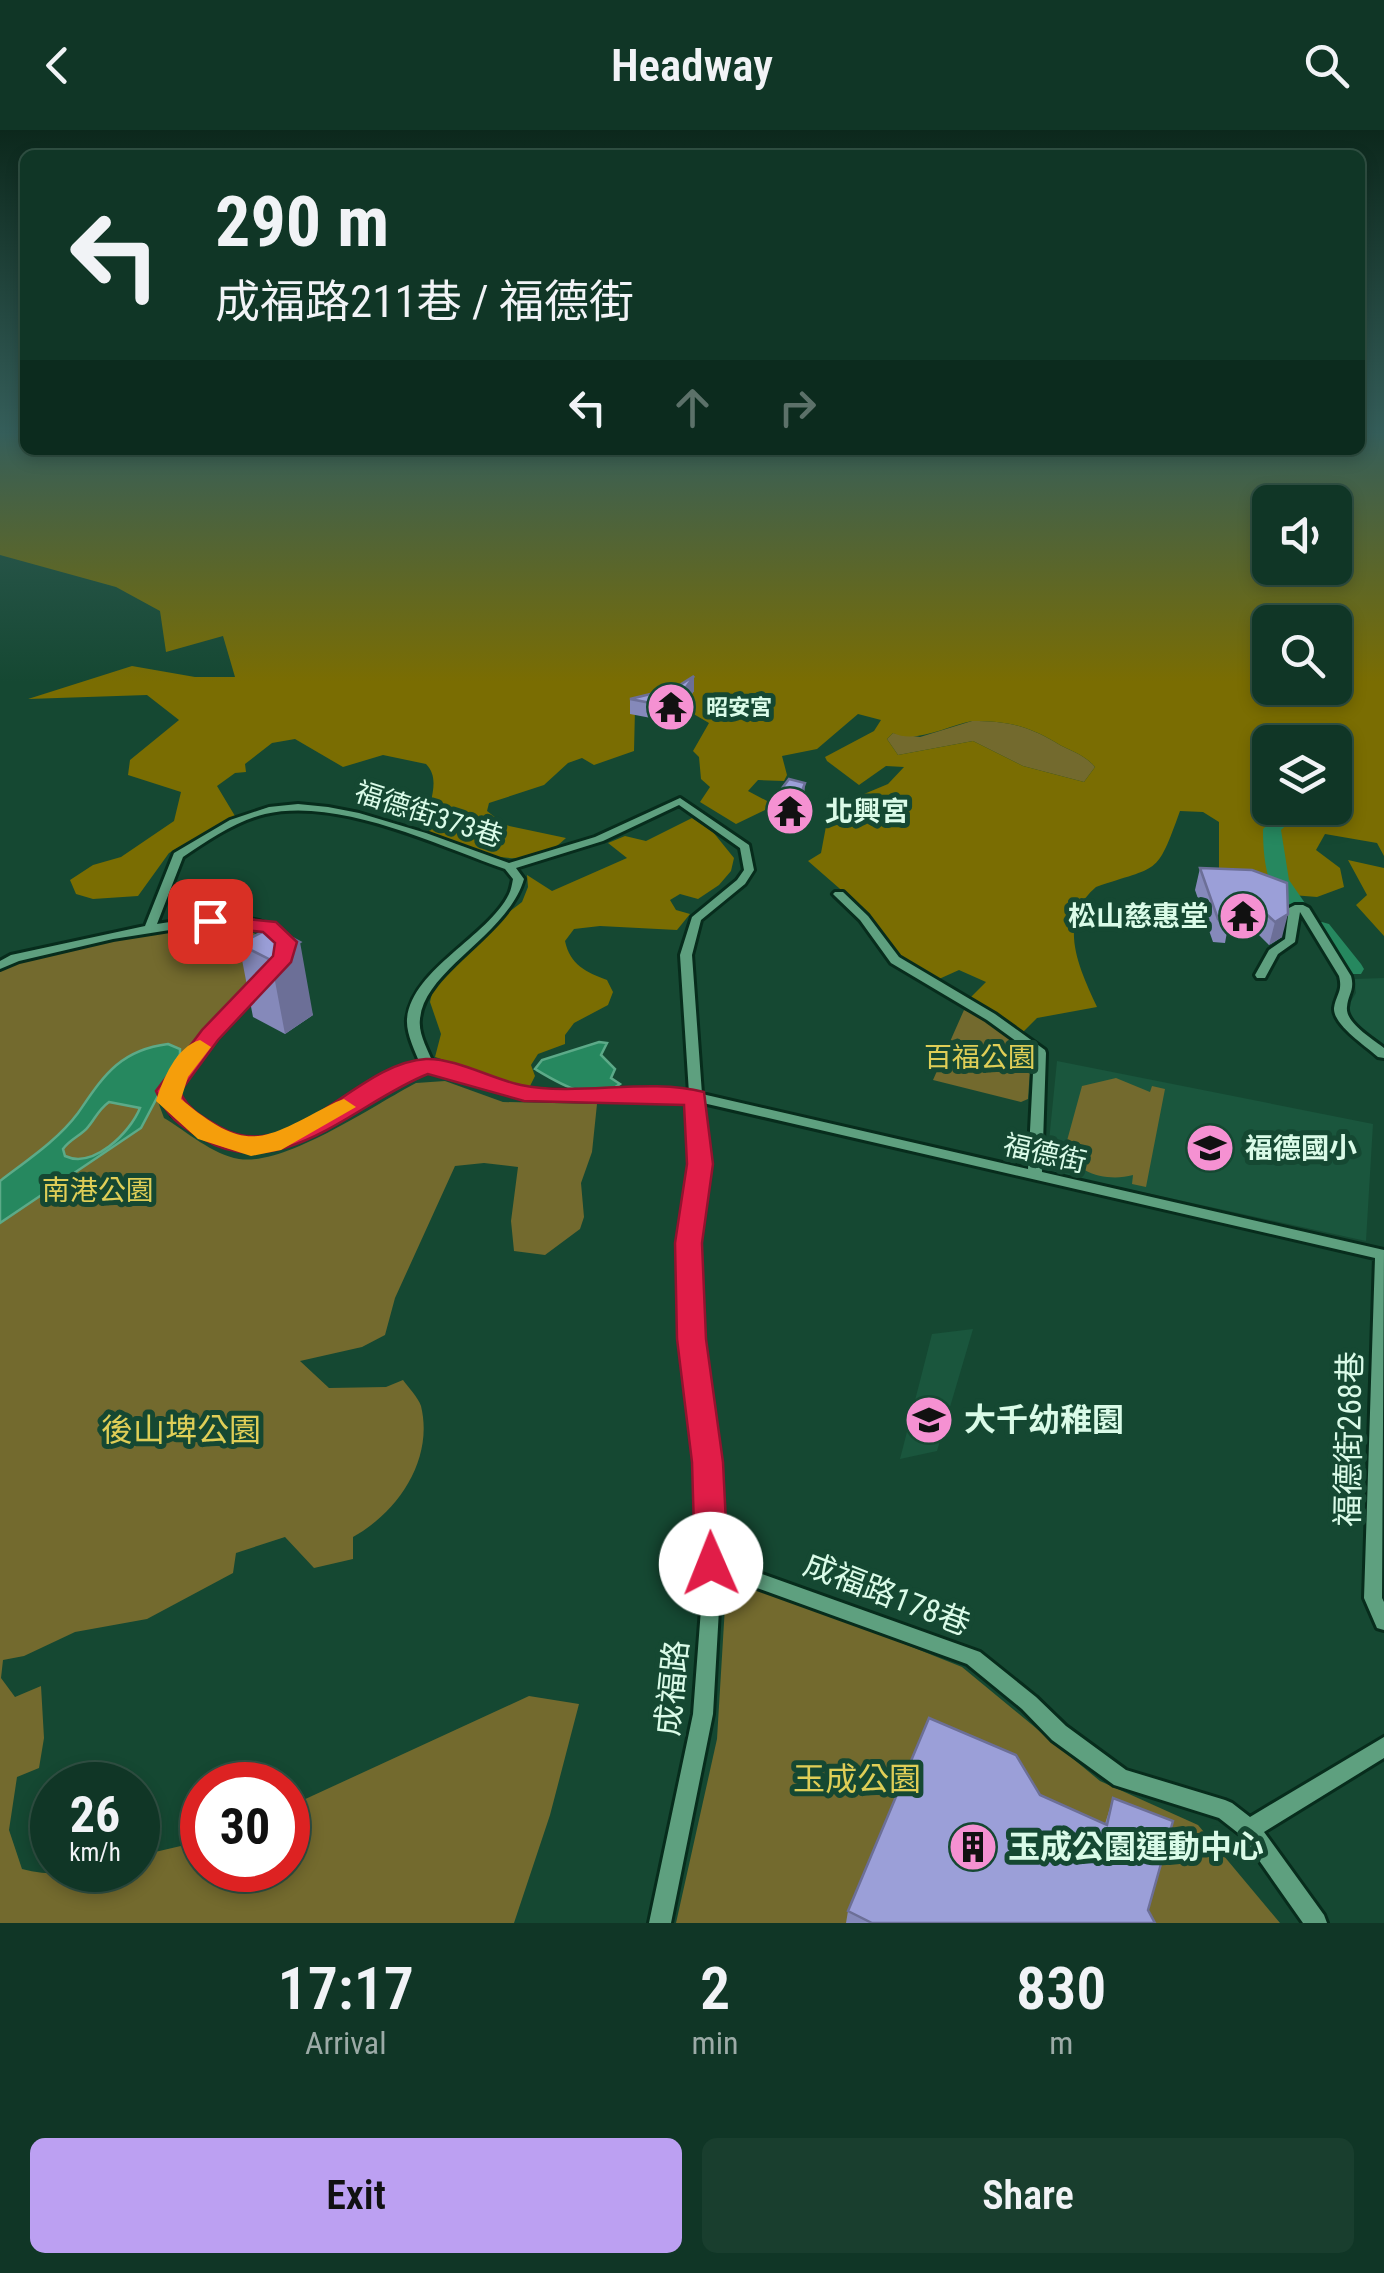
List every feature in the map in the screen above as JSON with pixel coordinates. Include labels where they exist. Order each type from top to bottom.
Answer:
[{"type":"street","name":"成福路","points":[[510,867],[598,839],[680,801],[745,847],[749,870],[741,882],[696,918],[689,936],[690,1034],[700,1164],[688,1243],[691,1339],[707,1462],[711,1564],[704,1714],[660,1923]]},
{"type":"street","name":"福德街373巷","points":[[149,930],[178,855],[266,811],[304,807],[342,812],[510,867],[520,879],[516,897],[479,930],[416,1004],[413,1022],[427,1066]]},
{"type":"street","points":[[839,894],[864,918],[896,960],[991,1017],[1040,1053],[1035,1176]]},
{"type":"street","points":[[1261,975],[1273,952],[1291,940],[1295,908],[1303,908],[1345,976],[1348,987],[1340,1010],[1344,1021],[1383,1054]]},
{"type":"street","points":[[0,965],[149,930],[210,921],[268,926],[286,942],[284,958]]},
{"type":"street","points":[[267,978],[210,1035],[168,1091],[177,1112],[206,1134],[251,1147],[272,1144],[296,1136],[392,1080],[427,1066]]},
{"type":"street","name":"福德街","points":[[427,1066],[524,1094],[696,1098],[1384,1255]]},
{"type":"street","name":"福德街268巷","points":[[1384,1255],[1373,1598],[1384,1622]]},
{"type":"street","name":"成福路178巷","points":[[711,1564],[973,1658],[1030,1703],[1059,1733],[1121,1778],[1225,1810],[1249,1829]]},
{"type":"street","points":[[1316,1923],[1249,1829],[1384,1747]]},
{"type":"shaded area","points":[[0,515],[1252,515],[1252,585],[1352,585],[1352,515],[1384,515],[1384,856],[1377,843],[1325,834],[1316,850],[1340,868],[1344,887],[1317,897],[1219,889],[1219,822],[1203,812],[1180,811],[1166,848],[1153,866],[1096,887],[1077,915],[1074,930],[1078,961],[1097,1007],[1037,1018],[1022,1033],[970,998],[986,982],[959,970],[939,979],[904,959],[847,895],[808,861],[821,853],[827,821],[859,808],[864,794],[888,784],[904,767],[886,766],[859,785],[825,757],[874,731],[881,720],[858,714],[817,749],[782,756],[787,775],[784,781],[758,780],[748,791],[769,802],[765,810],[736,824],[700,802],[710,787],[701,779],[699,757],[693,751],[709,723],[685,709],[689,700],[682,696],[635,709],[634,751],[594,765],[582,758],[568,763],[544,785],[489,803],[487,811],[505,825],[566,838],[535,856],[500,857],[430,834],[433,780],[426,764],[383,755],[343,767],[295,739],[272,743],[245,764],[246,772],[235,773],[217,786],[235,816],[169,853],[138,896],[93,899],[76,894],[70,880],[93,865],[121,857],[174,821],[181,792],[128,775],[130,760],[179,720],[147,695],[28,699],[132,666],[195,677],[235,677],[223,636],[166,652],[160,611],[116,587],[0,555]],"holes":[[[972,721],[995,722],[1045,736],[1095,767],[1084,782],[1023,766],[973,741],[898,755],[887,739],[893,733],[922,735]]]},
{"type":"shaded area","points":[[692,818],[713,832],[734,858],[731,871],[698,899],[680,894],[670,900],[676,910],[690,914],[677,930],[600,926],[574,929],[565,941],[571,956],[586,970],[607,980],[613,992],[608,1005],[574,1023],[565,1035],[565,1044],[538,1054],[531,1065],[535,1076],[529,1088],[435,1057],[441,1034],[430,1002],[433,988],[487,929],[522,902],[528,887],[527,875],[552,891],[627,858],[608,843],[625,836],[646,841]]},
{"type":"shaded area","points":[[1348,860],[1384,868],[1384,936],[1356,905],[1367,895]]},
{"type":"shaded area","points":[[1384,978],[1384,1047],[1350,1019],[1346,1009],[1356,993],[1354,979]]},
{"type":"shaded area","points":[[607,1043],[601,1055],[615,1069],[611,1078],[620,1084],[610,1090],[577,1090],[535,1069],[542,1060]]},
{"type":"shaded area","points":[[168,1044],[180,1049],[180,1054],[141,1128],[0,1223],[0,1181],[61,1132],[114,1067],[151,1047]],"holes":[[[109,1102],[140,1108],[128,1128],[109,1146],[87,1158],[65,1156],[63,1149]]]},
{"type":"shaded area","name":"福德國小","points":[[1057,1061],[1373,1124],[1366,1241],[1046,1171]]},
{"type":"shaded area","name":"大千幼稚園","points":[[973,1329],[937,1451],[900,1459],[932,1334]]},
{"type":"green space","points":[[972,721],[1025,728],[1095,767],[1084,782],[1023,766],[973,741],[898,755],[887,739],[893,733],[920,737]]},
{"type":"green space","name":"後山埤公園","points":[[232,923],[260,936],[252,977],[197,1036],[157,1099],[164,1118],[219,1153],[258,1159],[280,1153],[353,1119],[416,1083],[445,1081],[503,1102],[597,1104],[592,1152],[581,1183],[584,1217],[580,1229],[545,1255],[514,1251],[511,1221],[518,1167],[484,1163],[455,1166],[395,1298],[385,1335],[362,1347],[300,1361],[329,1388],[386,1387],[403,1380],[421,1406],[424,1426],[417,1465],[398,1499],[353,1537],[353,1559],[314,1568],[285,1537],[236,1553],[233,1573],[147,1619],[75,1632],[24,1656],[3,1660],[1,1678],[15,1697],[41,1686],[44,1738],[40,1762],[30,1762],[30,1772],[17,1777],[9,1830],[22,1869],[30,1871],[30,1892],[160,1892],[160,1851],[180,1846],[180,1892],[310,1892],[310,1797],[529,1696],[579,1704],[550,1815],[514,1923],[0,1923],[0,967],[146,933]]},
{"type":"green space","name":"百福公園","points":[[964,1010],[986,1020],[1031,1055],[1028,1099],[1021,1102],[933,1080]]},
{"type":"green space","points":[[1116,1078],[1150,1092],[1152,1086],[1165,1089],[1146,1187],[1132,1184],[1133,1175],[1103,1176],[1084,1170],[1065,1148],[1082,1086]]},
{"type":"green space","name":"玉成公園","points":[[727,1573],[962,1667],[1100,1781],[1198,1825],[1280,1923],[676,1923],[717,1739]]},
{"type":"building","points":[[694,676],[672,707],[630,699],[675,688]]},
{"type":"building","points":[[789,779],[805,783],[799,799],[776,796]]},
{"type":"building","points":[[1200,868],[1252,870],[1287,883],[1288,914],[1275,922],[1263,911],[1229,909],[1230,920],[1218,919]]},
{"type":"building","points":[[272,927],[300,942],[271,960],[239,944]]},
{"type":"building","name":"玉成公園運動中心","points":[[929,1718],[1016,1755],[1040,1795],[1107,1825],[1113,1798],[1173,1821],[1148,1910],[1155,1923],[872,1923],[848,1911]]},
{"type":"waterway","points":[[1277,825],[1272,829],[1276,870],[1297,906]]},
{"type":"waterway","points":[[1322,928],[1353,969]]},
{"type":"slow traffic","points":[[200,1047],[176,1076],[168,1091],[168,1101],[206,1134],[251,1147],[272,1144],[296,1136],[344,1107]]},
{"type":"place","name":"昭安宮","points":[[671,707]]},
{"type":"place","name":"北興宮","points":[[790,811]]},
{"type":"place","name":"松山慈惠堂","points":[[1243,916]]},
{"type":"place","name":"福德國小","points":[[1210,1148]]},
{"type":"place","name":"大千幼稚園","points":[[929,1420]]},
{"type":"place","name":"玉成公園運動中心","points":[[973,1847]]},
{"type":"route","points":[[210,921],[268,926],[286,942],[284,958],[210,1035],[168,1091],[168,1101],[177,1112],[206,1134],[251,1147],[272,1144],[296,1136],[392,1080],[427,1066],[524,1094],[696,1098],[700,1164],[688,1243],[691,1339],[707,1462],[711,1564]]},
{"type":"park label","name":"南港公園","points":[[98,1190]]}]
